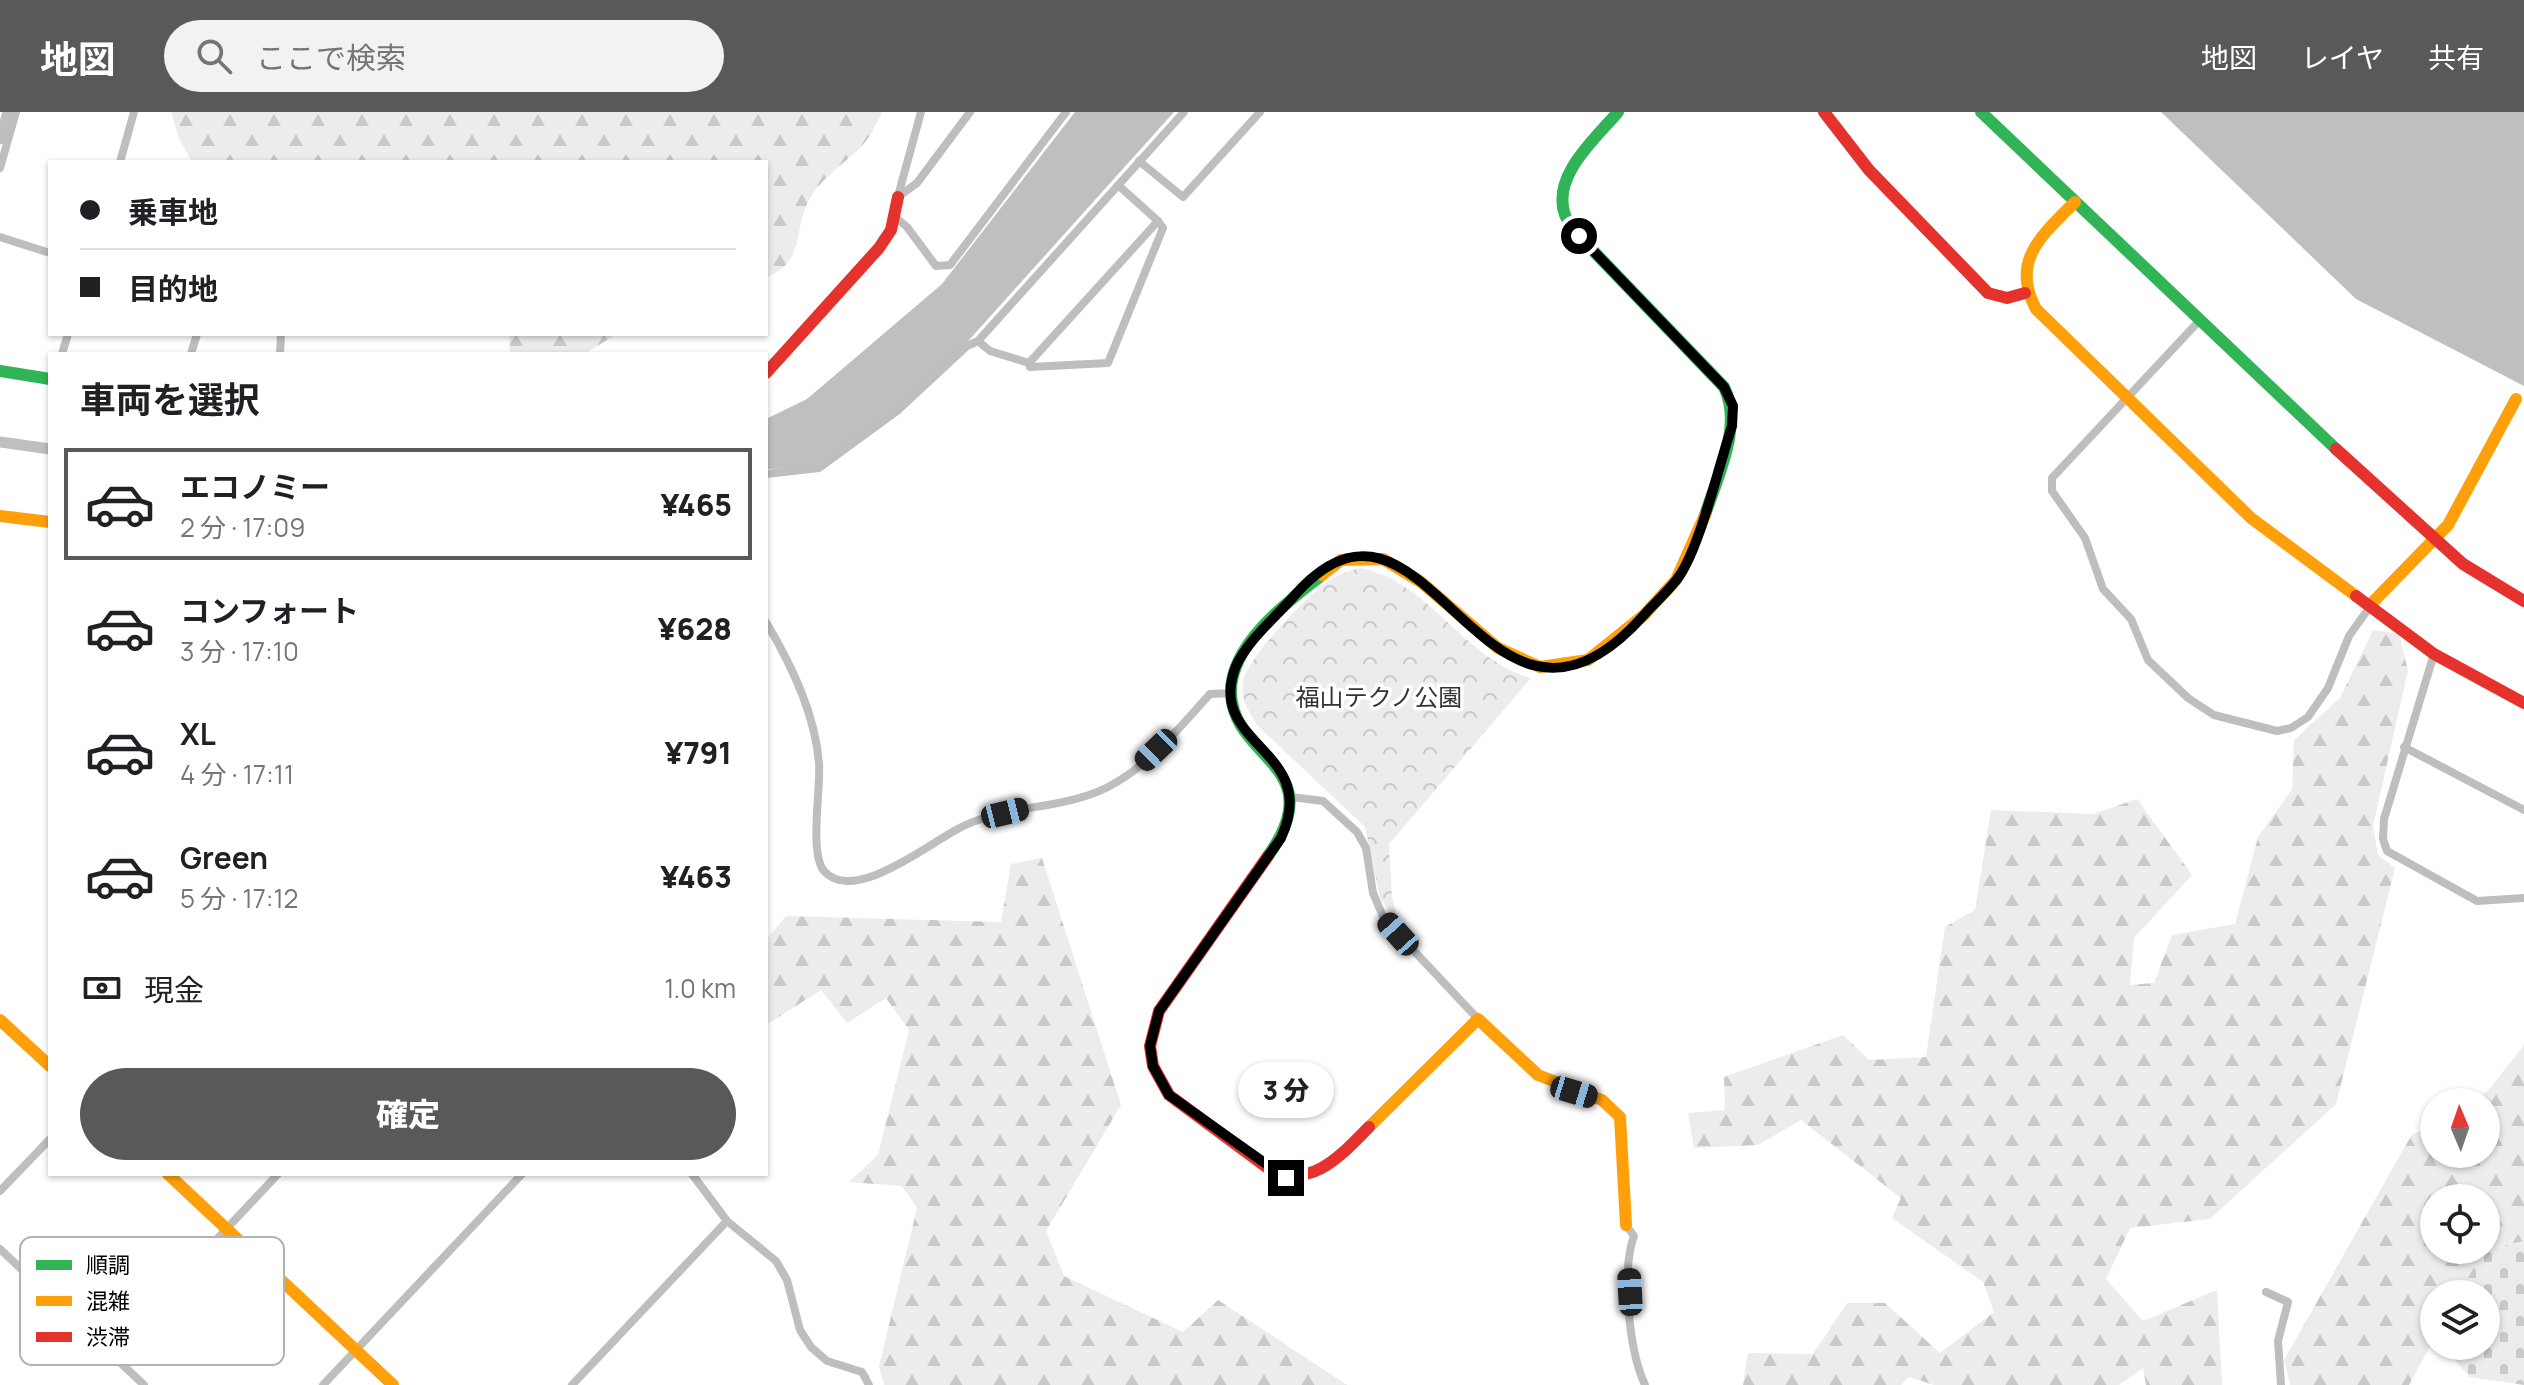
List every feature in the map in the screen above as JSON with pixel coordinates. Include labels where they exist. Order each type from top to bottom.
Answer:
[{"type":"street","points":[[0,168],[16,112]]},
{"type":"street","points":[[121,160],[134,112]]},
{"type":"street","points":[[768,371],[879,248],[895,217],[921,112]]},
{"type":"street","points":[[898,197],[917,183],[970,112]]},
{"type":"street","points":[[895,217],[907,227],[936,266],[950,265],[1066,112]]},
{"type":"street","points":[[768,474],[819,468],[858,442],[967,346],[978,341],[1184,112]]},
{"type":"street","points":[[1139,161],[1183,197],[1260,112]]},
{"type":"street","points":[[1478,1019],[1330,1165],[1311,1176],[1286,1178],[1269,1169],[1169,1095],[1153,1066],[1150,1046],[1159,1011],[1281,838],[1290,818],[1291,797],[1285,777],[1273,758],[1236,720],[1232,693],[1236,666],[1309,580],[1343,561],[1377,558],[1403,567],[1500,652],[1522,663],[1546,668],[1595,660],[1622,640],[1680,575],[1732,426],[1733,406],[1724,387],[1579,236],[1565,214],[1563,198],[1573,169],[1618,112]]},
{"type":"street","points":[[1824,112],[1869,170],[1988,293],[2007,298],[2025,293]]},
{"type":"street","points":[[1981,112],[2432,538],[2463,564],[2524,601]]},
{"type":"street","points":[[978,341],[990,351],[1029,363],[1030,367],[1108,363],[1163,228],[1118,185]]},
{"type":"street","points":[[2075,202],[2036,242],[2024,272],[2025,293],[2036,309],[2251,518],[2371,604],[2434,654],[2524,703]]},
{"type":"street","points":[[1029,363],[1158,221]]},
{"type":"street","points":[[0,237],[48,252]]},
{"type":"street","points":[[2199,321],[2052,478],[2052,491],[2085,538],[2103,589],[2131,619],[2148,660],[2168,681],[2214,715],[2277,731],[2291,728],[2318,705],[2349,636],[2371,604],[2448,525],[2516,399]]},
{"type":"street","points":[[0,371],[48,379]]},
{"type":"street","points":[[0,516],[48,522]]},
{"type":"street","points":[[768,625],[787,657],[814,732],[820,795],[817,854],[822,868],[832,879],[844,882],[861,880],[908,860],[957,829],[986,818],[1104,789],[1138,768],[1210,694],[1232,693]]},
{"type":"street","points":[[2434,654],[2384,819],[2383,839],[2387,851],[2477,901],[2524,898]]},
{"type":"street","points":[[2404,747],[2524,810]]},
{"type":"street","points":[[1291,797],[1323,801],[1357,832],[1366,848],[1373,893],[1384,919],[1478,1019],[1538,1075],[1602,1100],[1620,1117],[1626,1225],[1634,1236],[1628,1253],[1632,1332],[1645,1385]]},
{"type":"street","points":[[0,1020],[48,1064]]},
{"type":"street","points":[[0,1191],[48,1141]]},
{"type":"street","points":[[170,1176],[237,1237]]},
{"type":"street","points":[[219,1237],[276,1176]]},
{"type":"street","points":[[323,1385],[520,1176]]},
{"type":"street","points":[[693,1176],[727,1221],[776,1261],[787,1280],[800,1330],[811,1347],[827,1361],[862,1372],[869,1385]]},
{"type":"street","points":[[572,1385],[727,1221]]},
{"type":"street","points":[[0,1249],[20,1268]]},
{"type":"street","points":[[284,1282],[393,1385]]},
{"type":"street","points":[[2266,1292],[2288,1302],[2278,1341],[2281,1385]]},
{"type":"street","points":[[123,1365],[144,1385]]},
{"type":"green space","points":[[171,112],[882,112],[863,145],[813,194],[803,213],[792,255],[787,264],[768,276],[768,160],[191,160],[179,138]]},
{"type":"green space","points":[[509,336],[614,336],[587,352],[510,352]]},
{"type":"green space","name":"福山テクノ公園","points":[[1360,568],[1385,576],[1407,588],[1486,655],[1531,678],[1389,844],[1392,897],[1398,922],[1380,898],[1365,827],[1258,726],[1243,693],[1247,670],[1292,614],[1330,580]]},
{"type":"green space","points":[[2373,630],[2399,634],[2408,670],[2373,826],[2378,855],[2395,868],[2336,1104],[2210,1219],[2130,1228],[2106,1279],[2143,1321],[2217,1290],[2222,1385],[2146,1385],[2143,1368],[2119,1385],[1934,1385],[1909,1377],[1901,1385],[1743,1385],[1748,1353],[1813,1354],[1847,1303],[1885,1303],[1940,1353],[1994,1312],[1983,1282],[1892,1218],[1901,1198],[1801,1120],[1758,1145],[1694,1148],[1688,1113],[1725,1110],[1724,1077],[1843,1035],[1869,1060],[1926,1057],[1945,927],[1975,910],[1991,810],[2093,814],[2137,799],[2192,875],[2134,938],[2130,985],[2154,983],[2172,935],[2235,924],[2258,837],[2292,789],[2294,740],[2340,698]]},
{"type":"green space","points":[[1042,858],[1121,1105],[1046,1231],[1064,1276],[1183,1332],[1218,1300],[1347,1385],[884,1385],[879,1366],[917,1208],[902,1186],[849,1182],[878,1155],[909,1030],[886,998],[847,1023],[821,990],[768,1024],[768,938],[786,916],[1001,922],[1011,864]]},
{"type":"green space","points":[[2524,1045],[2524,1241],[2500,1247],[2500,1184],[2420,1184],[2420,1264],[2477,1264],[2468,1280],[2420,1280],[2420,1360],[2423,1360],[2409,1385],[2290,1385],[2284,1360],[2411,1136],[2420,1131],[2420,1168],[2500,1168],[2500,1088],[2490,1088]]},
{"type":"green space","points":[[2524,1241],[2524,1385],[2470,1377],[2455,1360],[2500,1360],[2500,1280],[2467,1280],[2476,1264],[2500,1264],[2500,1247]]},
{"type":"shaded area","points":[[1075,112],[1174,112],[969,340],[887,415],[852,443],[811,468],[768,469],[768,418],[807,399],[942,284]]},
{"type":"shaded area","points":[[2161,112],[2524,112],[2524,386],[2356,299]]},
{"type":"waterway","points":[[0,139],[8,112]]},
{"type":"waterway","points":[[0,442],[48,449]]},
{"type":"traffic: fast","points":[[1618,112],[1570,172],[1562,200],[1565,215],[1579,236],[1724,387],[1729,402],[1730,434],[1705,515]]},
{"type":"traffic: fast","points":[[1981,112],[2336,449]]},
{"type":"traffic: fast","points":[[0,371],[48,379]]},
{"type":"traffic: fast","points":[[1268,856],[1285,826],[1290,802],[1285,783],[1275,766],[1236,716],[1231,694],[1233,676],[1240,658],[1263,626],[1322,575]]},
{"type":"traffic: slow","points":[[2075,202],[2041,238],[2028,263],[2026,277],[2036,309],[2251,518],[2356,596]]},
{"type":"traffic: slow","points":[[2371,604],[2448,525],[2516,399]]},
{"type":"traffic: slow","points":[[1322,575],[1341,560],[1383,559],[1421,582],[1498,648],[1540,667],[1588,660],[1644,615],[1676,580],[1705,515]]},
{"type":"traffic: slow","points":[[0,516],[48,522]]},
{"type":"traffic: slow","points":[[1369,1127],[1478,1019],[1538,1075],[1602,1100],[1620,1117],[1626,1225]]},
{"type":"traffic: slow","points":[[0,1020],[48,1064]]},
{"type":"traffic: slow","points":[[170,1176],[235,1237]]},
{"type":"traffic: slow","points":[[284,1283],[393,1385]]},
{"type":"traffic: jam","points":[[1824,112],[1869,170],[1988,293],[2007,298],[2025,293]]},
{"type":"traffic: jam","points":[[768,371],[879,248],[891,230],[898,197]]},
{"type":"traffic: jam","points":[[2336,449],[2463,564],[2524,601]]},
{"type":"traffic: jam","points":[[2356,596],[2434,654],[2524,703]]},
{"type":"traffic: jam","points":[[1268,856],[1159,1011],[1150,1046],[1153,1066],[1169,1095],[1269,1169],[1285,1174],[1299,1175],[1325,1166],[1369,1127]]},
{"type":"route","points":[[1286,1178],[1269,1169],[1169,1095],[1153,1066],[1150,1046],[1152,1028],[1159,1011],[1281,838],[1290,818],[1291,797],[1285,777],[1273,758],[1249,737],[1236,720],[1232,693],[1236,666],[1309,580],[1331,564],[1355,558],[1377,558],[1403,567],[1500,652],[1522,663],[1546,668],[1595,660],[1622,640],[1680,575],[1732,426],[1733,406],[1724,387],[1579,236]]}]
